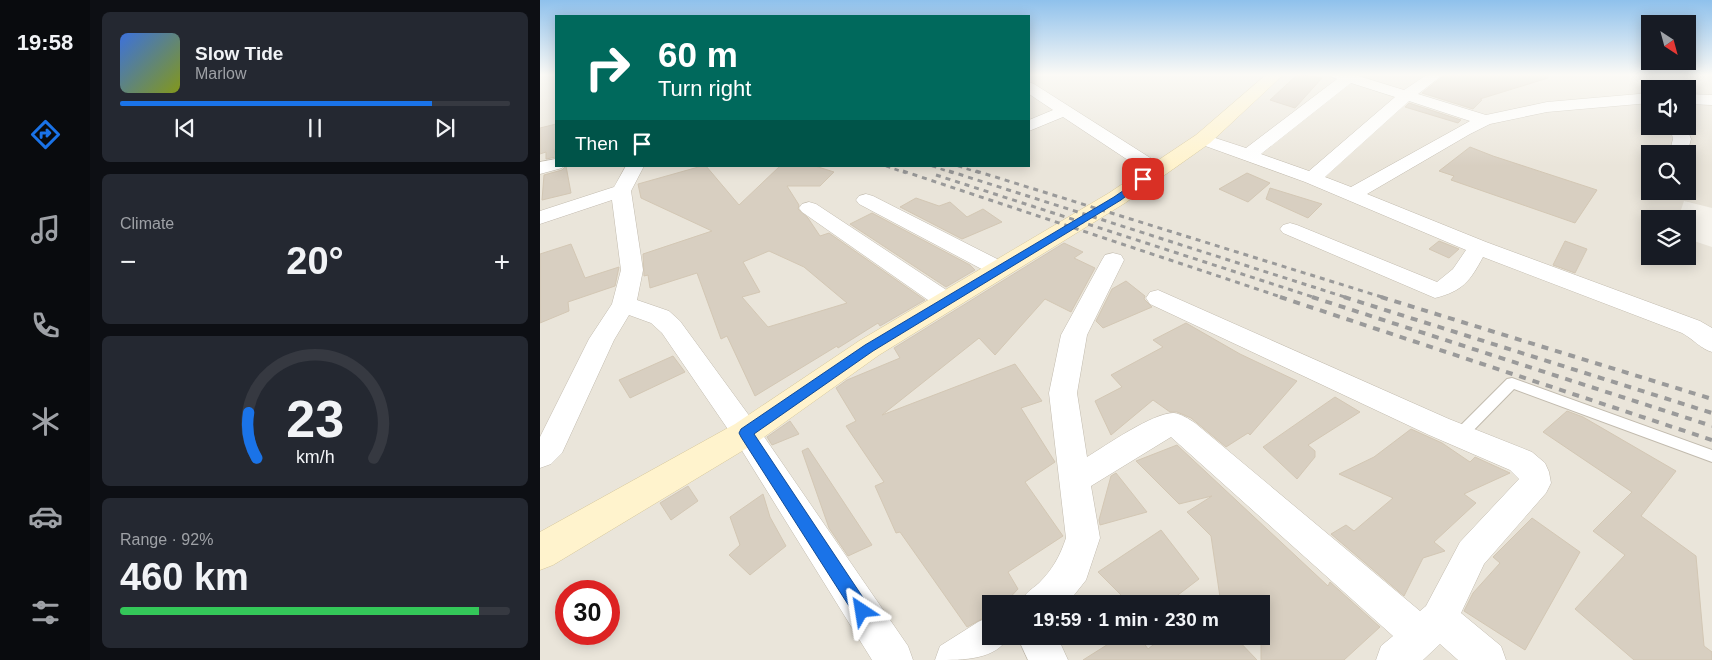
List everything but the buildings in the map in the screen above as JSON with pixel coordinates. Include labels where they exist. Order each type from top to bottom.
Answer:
[{"type":"street","points":[[1057,105],[1156,170]]},
{"type":"street","points":[[540,552],[746,433],[869,348],[1117,198],[1203,139],[1241,105]]},
{"type":"street","points":[[1248,155],[1309,105]]},
{"type":"street","points":[[1312,178],[1396,105]]},
{"type":"street","points":[[1435,105],[1485,120]]},
{"type":"street","points":[[1353,194],[1464,130],[1485,120],[1574,105]]},
{"type":"street","points":[[1030,126],[1065,110]]},
{"type":"street","points":[[1203,139],[1312,178],[1478,247],[1690,327],[1705,335],[1712,343]]},
{"type":"street","points":[[540,168],[555,164]]},
{"type":"street","points":[[540,454],[552,444],[602,340],[624,304],[632,270],[621,191],[634,167]]},
{"type":"street","points":[[540,218],[621,191]]},
{"type":"street","points":[[866,200],[999,269]]},
{"type":"street","points":[[809,208],[946,301]]},
{"type":"street","points":[[1290,229],[1435,290],[1455,283],[1478,247]]},
{"type":"street","points":[[1052,595],[1074,568],[1083,538],[1064,393],[1068,361],[1074,335],[1113,260]]},
{"type":"street","points":[[1158,298],[1521,461],[1534,472],[1535,483],[1472,554],[1430,628],[1395,660]]},
{"type":"street","points":[[624,304],[660,318],[671,327],[746,433],[894,660]]},
{"type":"street","points":[[1076,479],[1163,427],[1174,425],[1185,431],[1430,628],[1487,660]]},
{"type":"street","points":[[954,660],[982,641]]},
{"type":"street","points":[[1041,645],[1049,660]]},
{"type":"lane","points":[[1460,435],[1512,383],[1712,456]]},
{"type":"shaded area","points":[[540,105],[555,105],[555,167],[1030,167],[1030,105],[1641,105],[1641,135],[1696,135],[1696,105],[1712,105],[1712,208],[1684,201],[1681,210],[1641,210],[1641,265],[1696,265],[1696,242],[1712,247],[1712,660],[540,660]]},
{"type":"railway","points":[[889,167],[906,173]]},
{"type":"railway","points":[[935,167],[953,173]]},
{"type":"railway","points":[[961,167],[980,173]]},
{"type":"railway","points":[[903,171],[1284,298]]},
{"type":"railway","points":[[949,171],[1348,298]]},
{"type":"railway","points":[[976,171],[1385,298]]},
{"type":"railway","points":[[936,175],[1316,298]]},
{"type":"railway","points":[[1280,297],[1712,440]]},
{"type":"railway","points":[[1312,297],[1712,426]]},
{"type":"railway","points":[[1344,297],[1712,413]]},
{"type":"railway","points":[[1381,297],[1712,399]]},
{"type":"route","points":[[862,611],[746,433],[869,348],[1117,198],[1143,179]]}]
